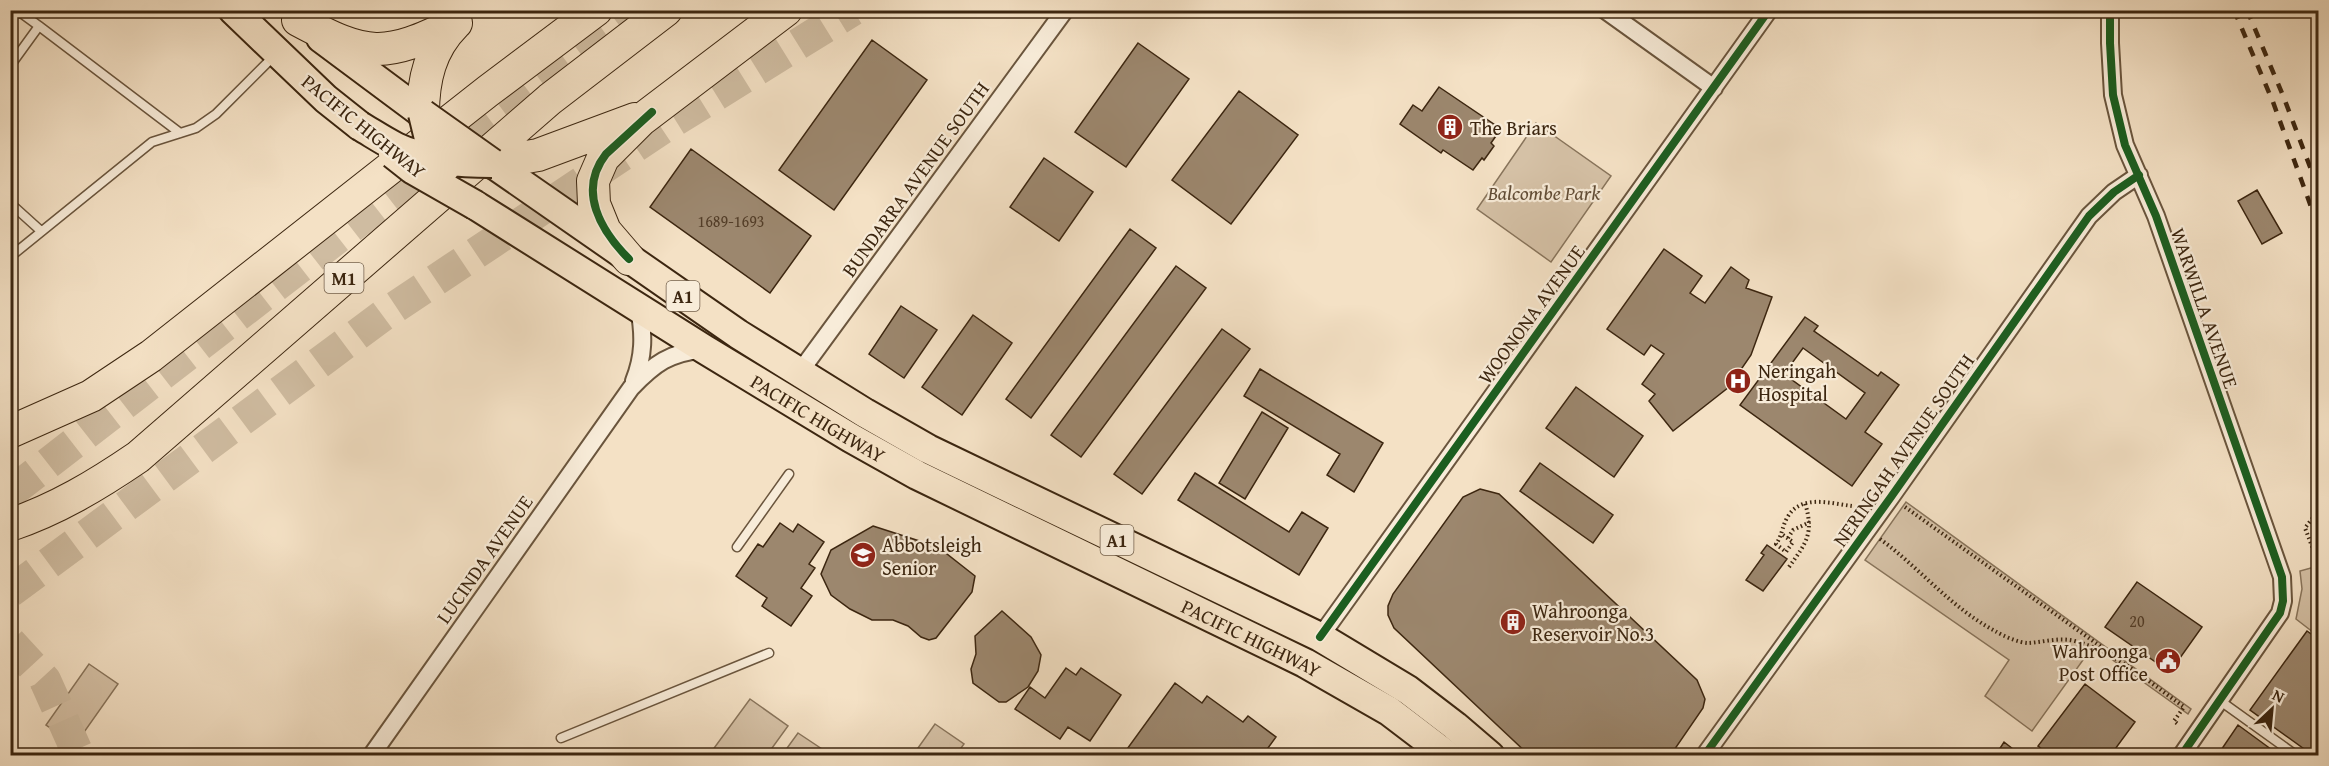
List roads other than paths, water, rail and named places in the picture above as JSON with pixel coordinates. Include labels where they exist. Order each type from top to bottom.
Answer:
[{"type":"highway","name":"PACIFIC HIGHWAY","points":[[233,10],[326,99],[412,169],[481,207],[795,406],[918,475],[1305,663],[1389,711],[1448,756]]},
{"type":"highway","points":[[10,432],[54,415],[91,396],[151,356],[596,10]]},
{"type":"highway","name":"M1","points":[[10,525],[45,513],[78,496],[138,457],[550,99],[666,10]]},
{"type":"highway","points":[[629,259],[613,242],[599,220],[594,204],[593,182],[600,162],[652,112],[786,10]]},
{"type":"highway","name":"PACIFIC HIGHWAY","points":[[292,15],[398,96],[502,170],[738,334],[799,373],[928,449],[1320,637],[1408,690],[1490,756]]},
{"type":"highway","points":[[292,15],[335,39],[366,49],[379,50],[396,48],[421,39],[464,17]]},
{"type":"highway","points":[[464,17],[435,49],[426,74],[423,114],[427,135],[439,159],[481,207]]},
{"type":"highway","points":[[360,126],[398,148],[439,159],[502,170],[652,112]]},
{"type":"street","name":"BUNDARRA AVENUE SOUTH","points":[[799,373],[1065,10]]},
{"type":"street","points":[[1605,10],[1714,88]]},
{"type":"street","name":"WOONONA AVENUE","points":[[1320,637],[1769,10]]},
{"type":"street","name":"WARWILLA AVENUE","points":[[2110,10],[2113,94],[2126,145],[2160,227],[2282,577],[2283,601],[2280,613],[2219,700]]},
{"type":"street","name":"NERINGAH AVENUE SOUTH","points":[[1704,756],[1868,530],[2089,216],[2114,192],[2139,175]]},
{"type":"street","name":"LUCINDA AVENUE","points":[[632,387],[643,353],[644,337],[639,308]]},
{"type":"street","name":"LUCINDA AVENUE","points":[[371,756],[632,387],[655,365],[666,358],[704,349]]},
{"type":"street","points":[[2181,756],[2219,700]]},
{"type":"lane","points":[[17,10],[180,133]]},
{"type":"lane","points":[[10,66],[39,26]]},
{"type":"lane","points":[[10,257],[152,142],[196,128],[216,114],[277,53]]},
{"type":"lane","points":[[10,202],[41,231]]},
{"type":"lane","points":[[737,547],[789,474]]},
{"type":"lane","points":[[561,738],[769,653]]},
{"type":"lane","points":[[2219,700],[2297,756]]},
{"type":"tunnel","points":[[10,592],[385,314],[666,126],[853,10]]},
{"type":"tunnel","points":[[10,493],[413,179],[639,12]]},
{"type":"tunnel","points":[[10,642],[45,680],[79,756]]},
{"type":"railway","points":[[2234,10],[2273,102],[2318,226]]},
{"type":"railway","points":[[2247,10],[2318,188]]},
{"type":"place","name":"The Briars","points":[[1450,127]]},
{"type":"place","name":"Neringah Hospital","points":[[1738,381]]},
{"type":"place","name":"Abbotsleigh Senior","points":[[863,555]]},
{"type":"place","name":"Wahroonga Reservoir No.3","points":[[1513,622]]},
{"type":"place","name":"Wahroonga Post Office","points":[[2168,661]]},
{"type":"park label","name":"Balcombe Park","points":[[1544,192]]}]
